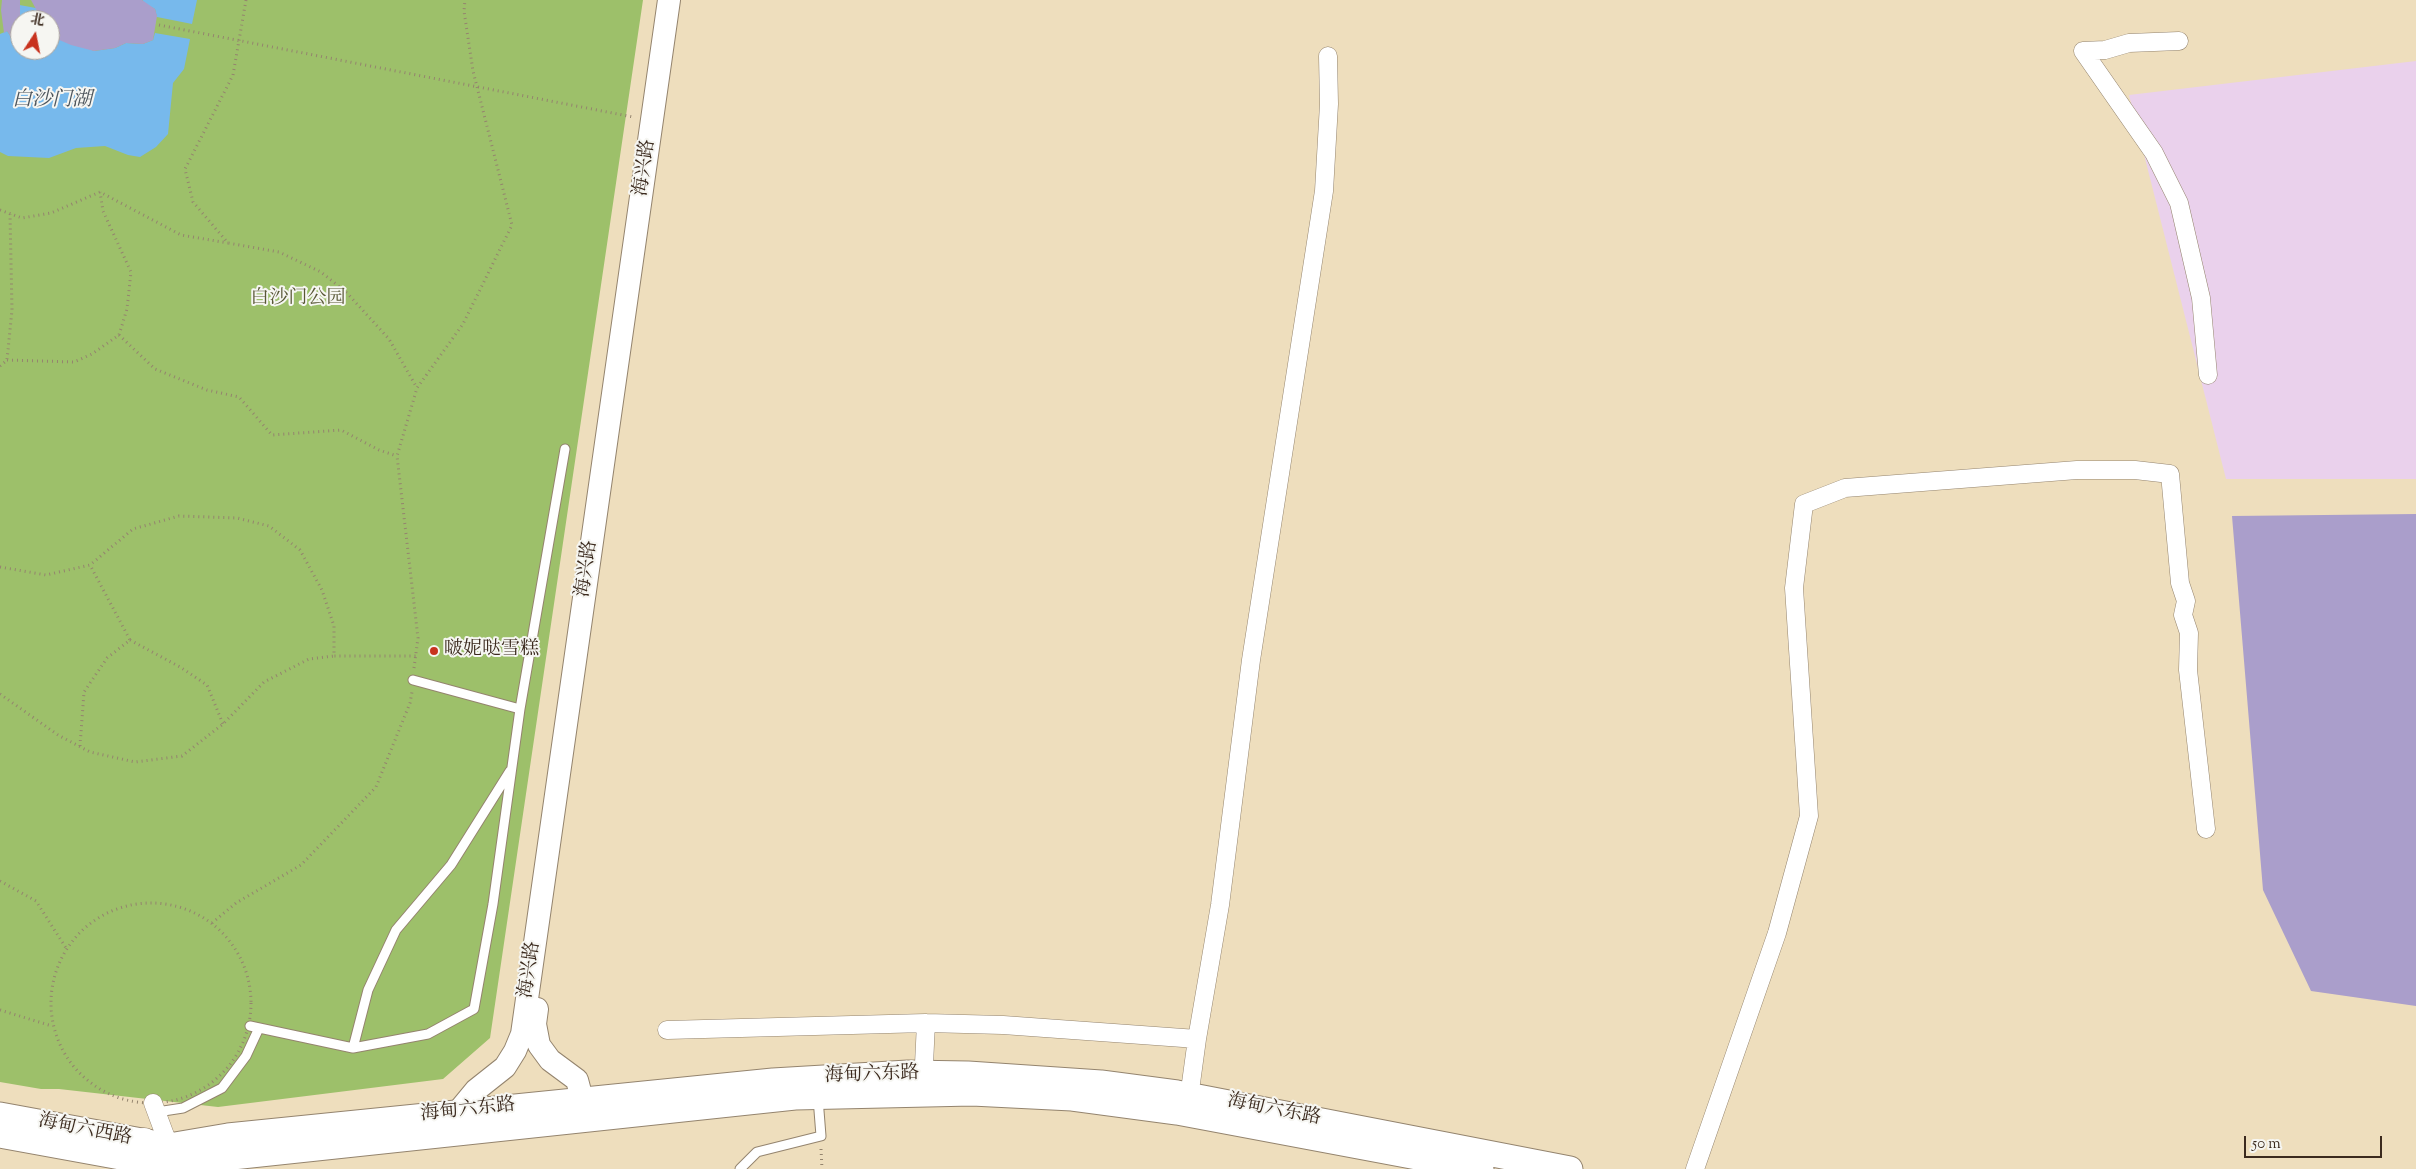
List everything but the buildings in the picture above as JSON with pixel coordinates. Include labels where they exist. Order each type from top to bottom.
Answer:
[{"type":"main road","name":"海甸六东路","points":[[157,1159],[228,1136],[582,1099],[1031,1077],[1091,1082],[1481,1169]]},
{"type":"main road","name":"海甸六东路","points":[[157,1159],[214,1159],[815,1087]]},
{"type":"main road","name":"海甸六东路","points":[[1188,1104],[1570,1169]]},
{"type":"main road","name":"海甸六西路","points":[[0,1115],[157,1159]]},
{"type":"main road","name":"海甸六西路","points":[[0,1135],[157,1159]]},
{"type":"street","name":"海兴路","points":[[457,1113],[476,1090],[505,1067],[516,1051],[522,1034],[669,0]]},
{"type":"street","name":"海兴路","points":[[582,1099],[577,1080],[550,1060],[542,1050],[537,1039],[535,1019],[577,746],[680,0]]},
{"type":"street","points":[[2179,41],[2129,43],[2105,50],[2083,51],[2154,153],[2179,203],[2201,298],[2208,375]]},
{"type":"street","points":[[1188,1104],[1220,905],[1251,660],[1324,191],[1329,104],[1328,56]]},
{"type":"street","points":[[1695,1169],[1777,933],[1809,816],[1794,588],[1804,504],[1845,488],[2077,470],[2135,470],[2170,474],[2180,583],[2186,601],[2183,615],[2189,633],[2188,670],[2206,830]]},
{"type":"street","points":[[667,1030],[926,1023],[1003,1025],[1197,1039]]},
{"type":"street","points":[[924,1083],[926,1023]]},
{"type":"street","points":[[155,1107],[157,1159]]},
{"type":"lane","points":[[155,1107],[183,1108],[222,1088],[246,1056],[254,1027],[354,1048],[428,1034],[474,1009],[493,904],[520,709],[565,449]]},
{"type":"lane","points":[[413,680],[520,709]]},
{"type":"lane","points":[[354,1048],[368,990],[396,930],[451,864],[512,768]]},
{"type":"lane","points":[[740,1169],[757,1152],[821,1136],[815,1087]]},
{"type":"path","points":[[228,243],[193,202],[185,169],[233,75],[246,0]]},
{"type":"path","points":[[212,923],[236,903],[302,865],[376,787],[410,703],[418,638],[397,456],[417,388],[463,324],[512,225],[478,88],[464,11],[465,0]]},
{"type":"path","points":[[159,25],[478,88],[652,120]]},
{"type":"path","points":[[100,192],[181,235],[279,252],[321,272],[347,293],[389,339],[417,388]]},
{"type":"path","points":[[0,210],[22,218],[51,213],[100,192]]},
{"type":"path","points":[[0,366],[7,360],[74,362],[92,354],[118,335],[127,309],[131,272],[103,211],[100,192]]},
{"type":"path","points":[[7,360],[12,310],[10,214]]},
{"type":"path","points":[[118,335],[155,369],[207,390],[239,397],[272,435],[341,430],[379,450],[397,456]]},
{"type":"path","points":[[0,567],[46,575],[90,565],[133,529],[179,516],[237,518],[269,526],[300,550],[322,590],[334,626],[334,656]]},
{"type":"path","points":[[90,565],[130,640],[180,667],[207,685],[223,724]]},
{"type":"path","points":[[80,746],[84,692],[106,658],[130,640]]},
{"type":"path","points":[[0,694],[58,735],[90,752],[135,762],[182,756],[223,724],[264,682],[309,659],[334,656],[416,656]]},
{"type":"path","points":[[0,881],[36,901],[66,948]]},
{"type":"path","points":[[144,902],[185,908],[212,923],[237,950],[252,998],[254,1027],[215,1082],[178,1101],[155,1107],[102,1092],[66,1059],[52,1026],[52,982],[66,948],[100,915],[144,902]]},
{"type":"path","points":[[0,1010],[52,1026]]},
{"type":"path","points":[[821,1136],[822,1169]]},
{"type":"shaded area","points":[[2416,61],[2416,479],[2226,479],[2129,95]]},
{"type":"green space","name":"白沙门公园","points":[[0,0],[643,0],[490,1038],[443,1079],[218,1107],[59,1089],[41,1089],[0,1082]]},
{"type":"water","points":[[143,0],[197,0],[192,24],[157,17],[155,9],[142,2]]},
{"type":"water","points":[[14,4],[36,8],[37,10],[16,10]]},
{"type":"water","name":"白沙门湖","points":[[7,31],[10,35],[10,60],[60,60],[60,36],[94,51],[115,48],[126,43],[143,44],[153,40],[155,33],[190,39],[184,69],[173,83],[168,134],[156,147],[140,157],[128,155],[105,146],[76,148],[49,158],[8,156],[0,152],[0,34]]},
{"type":"place","name":"啵妮哒雪糕","points":[[434,651]]}]
